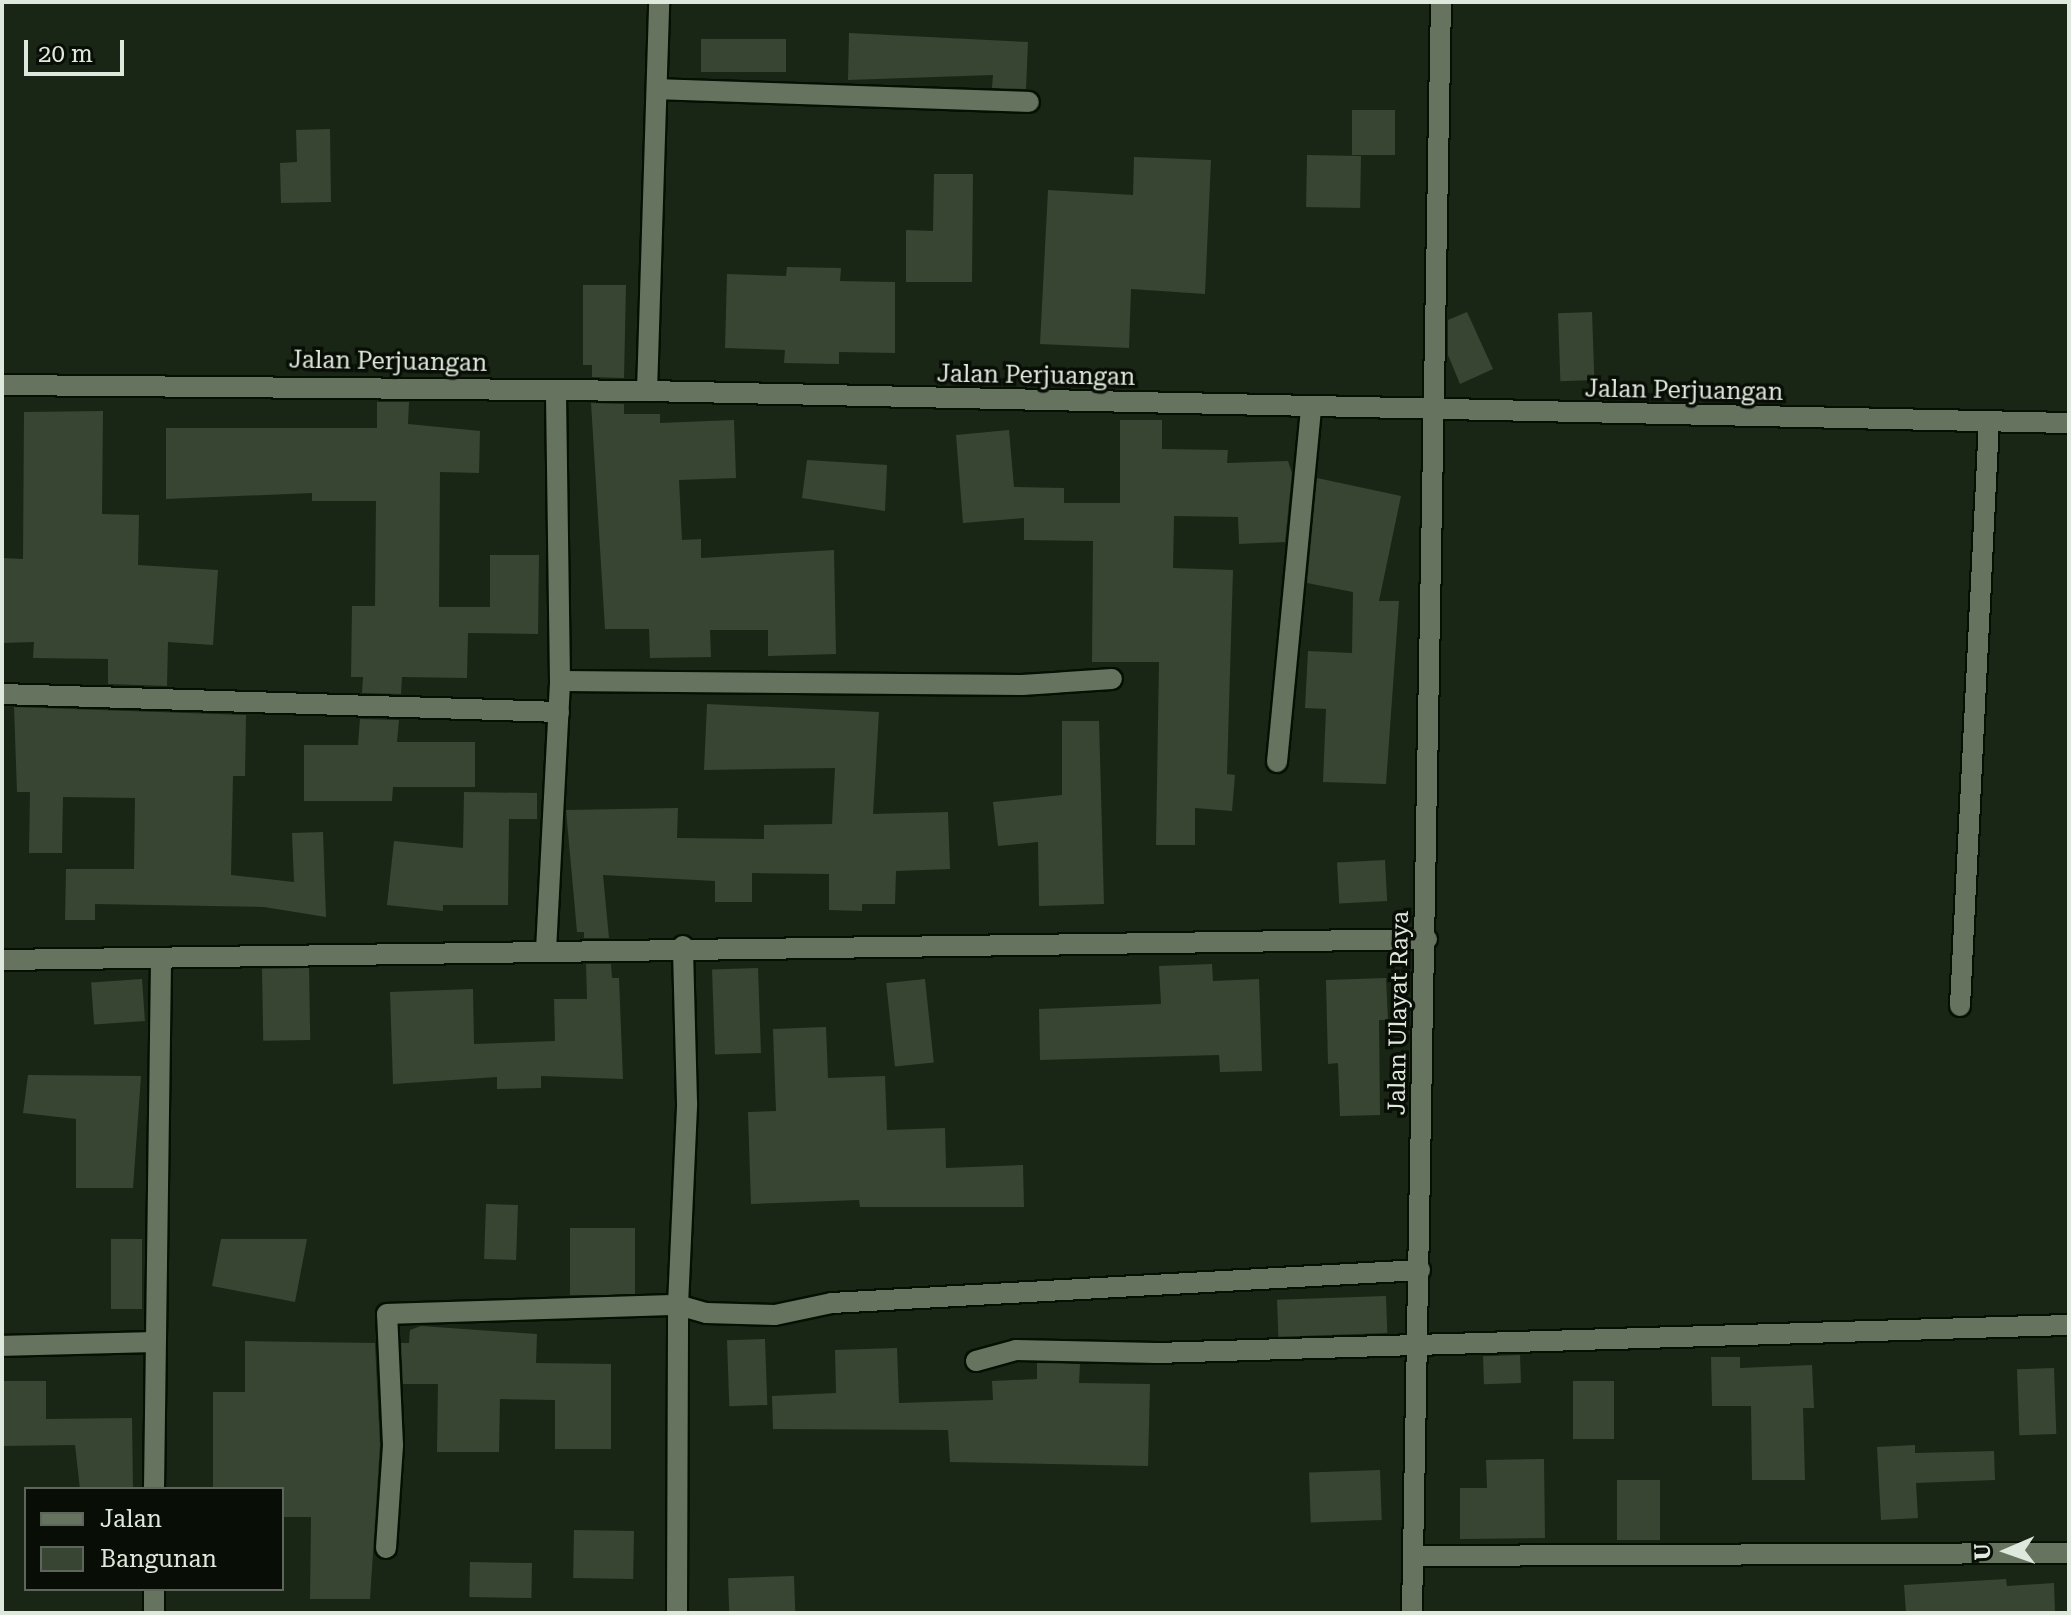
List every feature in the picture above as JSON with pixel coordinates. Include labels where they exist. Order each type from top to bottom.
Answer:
[{"type":"street","points":[[647,391],[659,2]]},
{"type":"street","name":"Jalan Ulayat Raya","points":[[1412,1613],[1420,1341],[1441,2]]},
{"type":"street","points":[[657,89],[1029,102]]},
{"type":"street","name":"Jalan Perjuangan","points":[[2,385],[647,391],[1311,407],[1435,414],[2069,423]]},
{"type":"street","points":[[546,950],[560,681],[556,392]]},
{"type":"street","points":[[1277,762],[1311,407]]},
{"type":"street","points":[[1960,1006],[1989,422]]},
{"type":"street","points":[[560,681],[1022,685],[1112,679]]},
{"type":"street","points":[[2,694],[559,712]]},
{"type":"street","points":[[2,960],[161,960],[683,946],[1427,939]]},
{"type":"street","points":[[677,1613],[678,1305],[686,1157],[683,946]]},
{"type":"street","points":[[154,1487],[161,960]]},
{"type":"street","points":[[386,1548],[393,1445],[387,1314],[678,1305],[706,1313],[775,1315],[832,1303],[1420,1270]]},
{"type":"street","points":[[976,1361],[1016,1350],[1156,1353],[1420,1341],[2069,1325]]},
{"type":"street","points":[[2,1346],[155,1342]]},
{"type":"street","points":[[1413,1556],[2069,1553]]},
{"type":"street","points":[[154,1591],[154,1613]]},
{"type":"building","points":[[849,33],[1028,42],[1026,89],[992,88],[993,75],[848,80]]},
{"type":"building","points":[[701,39],[786,39],[786,72],[701,72]]},
{"type":"building","points":[[1352,110],[1395,110],[1395,155],[1352,155]]},
{"type":"building","points":[[330,129],[331,202],[281,203],[280,163],[297,162],[296,130]]},
{"type":"building","points":[[1307,155],[1361,156],[1360,208],[1306,207]]},
{"type":"building","points":[[1134,157],[1211,160],[1205,294],[1131,289],[1129,348],[1040,344],[1048,190],[1133,195]]},
{"type":"building","points":[[934,174],[973,174],[972,282],[906,282],[906,230],[933,231]]},
{"type":"building","points":[[787,267],[841,268],[840,281],[895,282],[895,353],[839,352],[839,364],[784,363],[785,350],[725,348],[727,274],[786,276]]},
{"type":"building","points":[[583,285],[626,285],[624,378],[592,377],[592,365],[583,365]]},
{"type":"building","points":[[1467,312],[1493,369],[1460,384],[1448,355],[1448,320]]},
{"type":"building","points":[[1592,312],[1594,380],[1560,381],[1558,313]]},
{"type":"building","points":[[377,402],[409,402],[408,424],[480,431],[479,473],[440,472],[439,607],[490,607],[490,555],[539,555],[538,634],[468,633],[467,678],[402,677],[401,694],[362,693],[363,677],[351,677],[352,606],[375,606],[376,501],[312,501],[312,493],[166,499],[166,428],[377,428]]},
{"type":"building","points":[[591,403],[624,404],[624,414],[660,414],[660,423],[734,420],[736,478],[679,480],[682,540],[701,539],[701,558],[834,550],[836,654],[768,656],[768,630],[710,630],[711,657],[650,658],[649,629],[605,629]]},
{"type":"building","points":[[103,411],[102,514],[139,515],[138,565],[218,570],[213,645],[168,642],[167,686],[108,684],[108,659],[33,658],[34,642],[2,643],[2,558],[23,559],[24,412]]},
{"type":"building","points":[[1120,420],[1162,420],[1162,449],[1228,450],[1227,463],[1288,461],[1292,473],[1285,542],[1239,544],[1238,517],[1174,516],[1173,568],[1233,570],[1227,774],[1235,775],[1232,811],[1195,808],[1195,845],[1156,845],[1159,662],[1092,662],[1093,541],[1024,540],[1024,518],[963,523],[956,435],[1009,430],[1014,487],[1064,488],[1064,503],[1120,503]]},
{"type":"building","points":[[807,460],[887,465],[885,511],[802,498]]},
{"type":"building","points":[[1317,478],[1401,496],[1379,601],[1399,601],[1386,784],[1323,782],[1326,709],[1305,708],[1308,651],[1352,653],[1353,592],[1307,583]]},
{"type":"building","points":[[707,704],[879,712],[873,814],[948,812],[950,869],[896,871],[895,904],[862,904],[862,911],[829,910],[829,874],[752,873],[752,902],[715,902],[715,881],[603,875],[609,938],[584,938],[584,932],[577,932],[566,810],[678,808],[677,838],[764,839],[764,825],[832,824],[835,768],[704,770]]},
{"type":"building","points":[[14,707],[246,715],[245,776],[233,776],[231,875],[294,882],[292,833],[323,832],[326,917],[264,907],[95,904],[95,920],[65,920],[66,869],[134,869],[135,798],[63,797],[62,853],[29,853],[30,792],[17,792]]},
{"type":"building","points":[[360,719],[399,720],[397,742],[475,742],[475,787],[393,787],[392,801],[304,801],[304,745],[358,745]]},
{"type":"building","points":[[1062,721],[1099,721],[1104,904],[1039,906],[1038,842],[998,846],[993,802],[1062,795]]},
{"type":"building","points":[[464,792],[537,793],[537,819],[509,819],[508,905],[443,905],[443,911],[387,905],[394,841],[463,848]]},
{"type":"building","points":[[1385,860],[1387,901],[1339,903],[1337,863]]},
{"type":"building","points":[[586,964],[611,964],[612,978],[619,978],[623,1079],[541,1076],[541,1088],[497,1089],[497,1077],[393,1084],[390,992],[473,989],[474,1044],[555,1041],[554,999],[587,999]]},
{"type":"building","points":[[1212,964],[1213,981],[1259,979],[1262,1071],[1220,1072],[1219,1055],[1040,1060],[1039,1009],[1161,1004],[1159,966]]},
{"type":"building","points":[[309,968],[310,1040],[263,1041],[262,969]]},
{"type":"building","points":[[758,968],[761,1053],[715,1055],[712,970]]},
{"type":"building","points":[[1386,978],[1388,1020],[1379,1020],[1380,1115],[1340,1116],[1338,1063],[1328,1064],[1326,980]]},
{"type":"building","points":[[142,979],[145,1021],[94,1024],[91,983]]},
{"type":"building","points":[[925,979],[934,1063],[895,1067],[886,983]]},
{"type":"building","points":[[826,1027],[828,1078],[885,1076],[887,1130],[945,1128],[946,1168],[1023,1165],[1024,1207],[860,1207],[859,1200],[751,1204],[748,1112],[776,1111],[773,1029]]},
{"type":"building","points":[[28,1075],[141,1076],[133,1188],[76,1188],[76,1119],[23,1113]]},
{"type":"building","points":[[486,1204],[518,1205],[516,1260],[484,1259]]},
{"type":"building","points":[[570,1228],[635,1228],[635,1295],[570,1295]]},
{"type":"building","points":[[111,1239],[142,1239],[142,1309],[111,1309]]},
{"type":"building","points":[[221,1239],[307,1239],[295,1302],[212,1286]]},
{"type":"building","points":[[1386,1296],[1387,1333],[1278,1337],[1277,1300]]},
{"type":"building","points":[[421,1326],[537,1334],[536,1363],[611,1364],[611,1449],[555,1449],[555,1400],[500,1399],[499,1452],[437,1452],[438,1384],[403,1384],[401,1343],[409,1343],[410,1330]]},
{"type":"building","points":[[765,1339],[767,1405],[729,1406],[727,1340]]},
{"type":"building","points":[[245,1341],[375,1343],[380,1445],[370,1599],[310,1599],[311,1517],[284,1517],[284,1487],[213,1487],[213,1392],[245,1392]]},
{"type":"building","points":[[897,1348],[899,1403],[993,1400],[992,1381],[1037,1379],[1037,1363],[1080,1364],[1079,1383],[1150,1384],[1148,1466],[950,1462],[948,1430],[773,1429],[772,1396],[836,1393],[835,1350]]},
{"type":"building","points":[[1520,1355],[1521,1383],[1484,1384],[1483,1356]]},
{"type":"building","points":[[1711,1357],[1740,1357],[1740,1368],[1812,1365],[1814,1408],[1803,1408],[1805,1480],[1752,1480],[1751,1406],[1712,1406]]},
{"type":"building","points":[[2054,1368],[2056,1434],[2019,1435],[2017,1369]]},
{"type":"building","points":[[2,1381],[46,1381],[46,1419],[132,1418],[133,1487],[80,1487],[75,1445],[2,1446]]},
{"type":"building","points":[[1573,1381],[1614,1381],[1614,1439],[1573,1439]]},
{"type":"building","points":[[1915,1445],[1915,1453],[1994,1451],[1995,1480],[1916,1483],[1918,1518],[1881,1520],[1877,1447]]},
{"type":"building","points":[[1544,1459],[1545,1538],[1460,1539],[1460,1488],[1487,1488],[1486,1460]]},
{"type":"building","points":[[1380,1470],[1382,1520],[1311,1522],[1309,1472]]},
{"type":"building","points":[[1617,1480],[1660,1480],[1660,1540],[1617,1540]]},
{"type":"building","points":[[574,1530],[634,1531],[633,1579],[573,1578]]},
{"type":"building","points":[[470,1562],[532,1563],[531,1598],[469,1597]]},
{"type":"building","points":[[794,1576],[795,1613],[729,1613],[728,1578]]},
{"type":"building","points":[[2006,1579],[2007,1586],[2054,1583],[2055,1613],[1906,1613],[1904,1585]]}]
